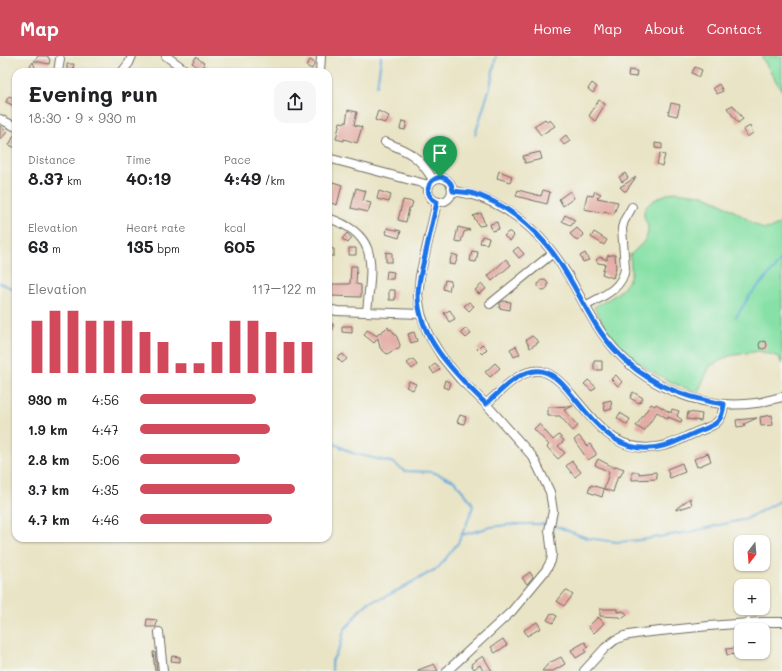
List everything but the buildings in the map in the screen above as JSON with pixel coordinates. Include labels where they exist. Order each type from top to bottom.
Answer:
[{"type":"street","points":[[126,68],[132,56]]},
{"type":"street","points":[[166,56],[182,68]]},
{"type":"street","points":[[320,68],[321,56]]},
{"type":"street","points":[[59,68],[60,59]]},
{"type":"street","points":[[0,119],[12,126]]},
{"type":"street","points":[[332,159],[431,182],[439,178],[444,178],[451,183],[453,191],[450,198],[447,201],[437,202],[431,198],[428,191],[431,182],[427,170],[418,159],[409,152],[385,142]]},
{"type":"street","points":[[453,191],[470,193],[504,208],[536,233],[553,253],[567,274],[599,330],[615,350],[643,375],[675,392],[698,400],[724,404],[757,403],[782,397]]},
{"type":"street","points":[[437,202],[420,276],[418,296],[421,314],[428,334],[442,357],[460,379],[486,404],[533,457],[550,492],[553,511],[549,530],[552,561],[512,611],[447,671]]},
{"type":"street","points":[[585,306],[611,290],[621,281],[624,275],[622,228],[624,221],[632,207]]},
{"type":"street","points":[[332,219],[346,224],[354,230],[360,235],[368,247],[371,261],[367,312]]},
{"type":"street","points":[[490,304],[553,253]]},
{"type":"street","points":[[332,310],[421,314]]},
{"type":"street","points":[[486,404],[519,376],[530,371],[543,372],[563,384],[598,425],[618,442],[637,448],[650,448],[667,445],[714,425],[721,419],[724,412],[724,404]]},
{"type":"street","points":[[584,671],[605,648],[615,640],[624,636],[641,632],[762,622],[782,622]]},
{"type":"street","points":[[159,632],[164,671]]},
{"type":"green space","points":[[761,56],[782,56],[782,91]]},
{"type":"green space","points":[[674,192],[703,195],[721,203],[763,229],[774,227],[782,221],[782,365],[779,357],[759,351],[729,356],[710,366],[698,392],[665,379],[637,361],[613,337],[603,323],[594,307],[616,294],[629,280],[631,274],[630,255],[642,244],[648,234],[644,211],[650,203]]},
{"type":"waterway","points":[[377,86],[381,56]]},
{"type":"waterway","points":[[475,135],[490,87],[496,56]]},
{"type":"waterway","points":[[736,317],[750,295],[775,268],[782,258]]},
{"type":"waterway","points":[[0,283],[12,288]]},
{"type":"waterway","points":[[332,442],[352,453],[394,463],[404,471],[432,472],[443,476],[454,481],[471,501],[473,506],[458,543],[438,568],[385,597],[369,602],[358,612],[344,630],[340,647],[332,661],[332,671]]},
{"type":"waterway","points":[[553,525],[587,538],[617,542],[640,540],[689,532],[746,519],[782,500]]},
{"type":"waterway","points":[[462,535],[491,527],[514,524],[549,524]]},
{"type":"route","points":[[440,177],[451,183],[453,191],[470,193],[486,199],[504,208],[521,220],[548,246],[567,274],[599,330],[623,359],[653,382],[675,392],[698,400],[724,404],[724,412],[721,419],[714,425],[667,445],[650,448],[628,446],[618,442],[598,425],[563,384],[543,372],[530,371],[519,376],[486,404],[460,379],[442,357],[428,334],[421,314],[418,296],[420,276],[437,202],[431,198],[428,191],[430,183],[436,178],[440,177]]}]
